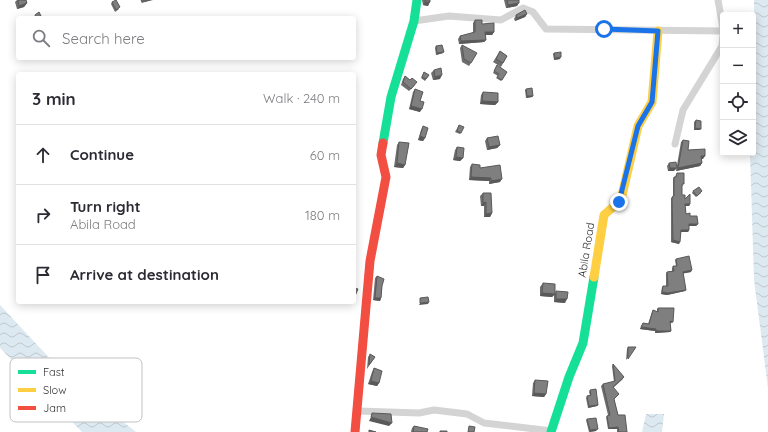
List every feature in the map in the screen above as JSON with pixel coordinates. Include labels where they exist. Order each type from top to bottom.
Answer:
[{"type":"street","points":[[355,432],[370,261],[386,176],[381,155],[391,97],[414,21],[417,0]]},
{"type":"street","points":[[718,0],[720,12]]},
{"type":"street","points":[[414,21],[449,16],[501,20],[523,8],[533,12],[546,29],[658,31],[720,30]]},
{"type":"street","name":"Abila Road","points":[[551,432],[569,377],[583,343],[604,215],[621,200],[638,126],[652,102],[658,31]]},
{"type":"street","points":[[675,144],[683,110],[721,48]]},
{"type":"street","points":[[358,411],[419,414],[434,410],[467,414],[484,423],[551,432]]},
{"type":"water","points":[[754,0],[768,0],[768,388],[754,280],[750,156],[756,156],[756,12],[754,12]]},
{"type":"water","points":[[0,305],[49,358],[10,358],[0,348]]},
{"type":"water","points":[[646,414],[664,414],[662,432],[642,432]]},
{"type":"water","points":[[72,422],[123,422],[136,432],[82,432]]},
{"type":"building","points":[[18,0],[26,0],[27,3],[19,6]]},
{"type":"building","points":[[116,0],[120,7],[116,10],[112,2]]},
{"type":"building","points":[[507,0],[519,0],[519,3],[508,5]]},
{"type":"building","points":[[525,10],[527,14],[517,18],[516,15]]},
{"type":"building","points":[[39,12],[41,16],[35,16]]},
{"type":"building","points":[[475,20],[482,20],[482,24],[494,23],[494,32],[485,32],[486,40],[461,41],[460,36],[475,32]]},
{"type":"building","points":[[442,45],[444,52],[437,53],[436,46]]},
{"type":"building","points":[[462,45],[477,53],[471,63],[464,59]]},
{"type":"building","points":[[500,51],[507,56],[503,63],[496,59]]},
{"type":"building","points":[[561,52],[561,57],[555,58],[554,53]]},
{"type":"building","points":[[497,65],[507,72],[502,80],[497,77],[499,74],[494,71]]},
{"type":"building","points":[[441,68],[442,75],[435,77],[434,70]]},
{"type":"building","points":[[424,72],[429,75],[426,79],[422,77]]},
{"type":"building","points":[[405,76],[410,80],[412,78],[417,82],[411,89],[403,82]]},
{"type":"building","points":[[532,88],[533,96],[527,96],[526,89]]},
{"type":"building","points":[[415,89],[423,92],[420,101],[424,102],[422,109],[411,106]]},
{"type":"building","points":[[483,92],[498,93],[498,102],[482,101]]},
{"type":"building","points":[[696,120],[701,121],[701,129],[695,128]]},
{"type":"building","points":[[459,125],[464,127],[461,133],[457,131]]},
{"type":"building","points":[[423,126],[428,128],[425,138],[420,136]]},
{"type":"building","points":[[498,136],[500,145],[489,147],[487,138]]},
{"type":"building","points":[[683,140],[689,141],[688,150],[705,149],[705,156],[701,156],[702,163],[678,168]]},
{"type":"building","points":[[399,142],[409,143],[405,165],[397,163]]},
{"type":"building","points":[[457,147],[464,148],[463,158],[456,157]]},
{"type":"building","points":[[676,162],[677,168],[670,168],[669,163]]},
{"type":"building","points":[[472,164],[480,165],[480,168],[500,165],[502,179],[491,181],[491,178],[471,177]]},
{"type":"building","points":[[677,173],[684,173],[682,195],[685,195],[685,199],[690,194],[690,204],[685,204],[686,214],[690,213],[690,216],[697,216],[698,224],[689,224],[689,230],[681,230],[680,242],[673,240],[672,199],[674,196],[674,177],[676,177]]},
{"type":"building","points":[[699,187],[702,191],[697,196],[693,191]]},
{"type":"building","points":[[483,193],[491,193],[492,213],[486,214],[486,202],[483,203]]},
{"type":"building","points":[[689,256],[692,270],[683,272],[686,290],[668,293],[662,292],[663,286],[668,286],[667,272],[674,271],[673,266],[677,266],[676,259]]},
{"type":"building","points":[[377,276],[384,279],[381,298],[375,298]]},
{"type":"building","points":[[543,283],[555,284],[555,294],[542,293]]},
{"type":"building","points":[[556,291],[568,292],[567,299],[556,299]]},
{"type":"building","points":[[428,297],[429,302],[420,303],[420,298]]},
{"type":"building","points":[[658,308],[674,308],[673,322],[670,321],[671,331],[656,331],[656,329],[641,327],[643,323],[649,324],[653,310],[658,312]]},
{"type":"building","points":[[628,347],[636,347],[628,359]]},
{"type":"building","points":[[370,354],[375,357],[369,365]]},
{"type":"building","points":[[613,364],[624,377],[613,387],[619,394],[614,399],[618,415],[625,415],[627,432],[619,432],[618,427],[609,428],[607,416],[610,415],[603,384],[615,381]]},
{"type":"building","points":[[374,368],[382,371],[379,383],[371,381]]},
{"type":"building","points":[[535,380],[548,381],[546,394],[534,393]]},
{"type":"building","points":[[596,389],[598,405],[589,406],[587,396],[591,395],[590,390]]},
{"type":"building","points":[[372,413],[391,414],[392,423],[371,417]]},
{"type":"building","points":[[596,418],[598,429],[590,430],[587,419]]},
{"type":"building","points":[[414,426],[428,429],[427,432],[413,432]]},
{"type":"building","points":[[469,426],[475,427],[474,432],[468,432]]},
{"type":"traffic: fast","points":[[383,143],[391,97],[414,21],[417,0]]},
{"type":"traffic: fast","points":[[551,432],[569,377],[583,343],[594,277]]},
{"type":"traffic: slow","points":[[594,277],[604,215],[621,200],[638,126],[652,102],[658,31]]},
{"type":"traffic: jam","points":[[355,432],[370,261],[386,177],[381,155],[383,143]]},
{"type":"route","points":[[604,29],[658,31],[656,69],[652,102],[638,126],[622,197],[619,202]]}]
